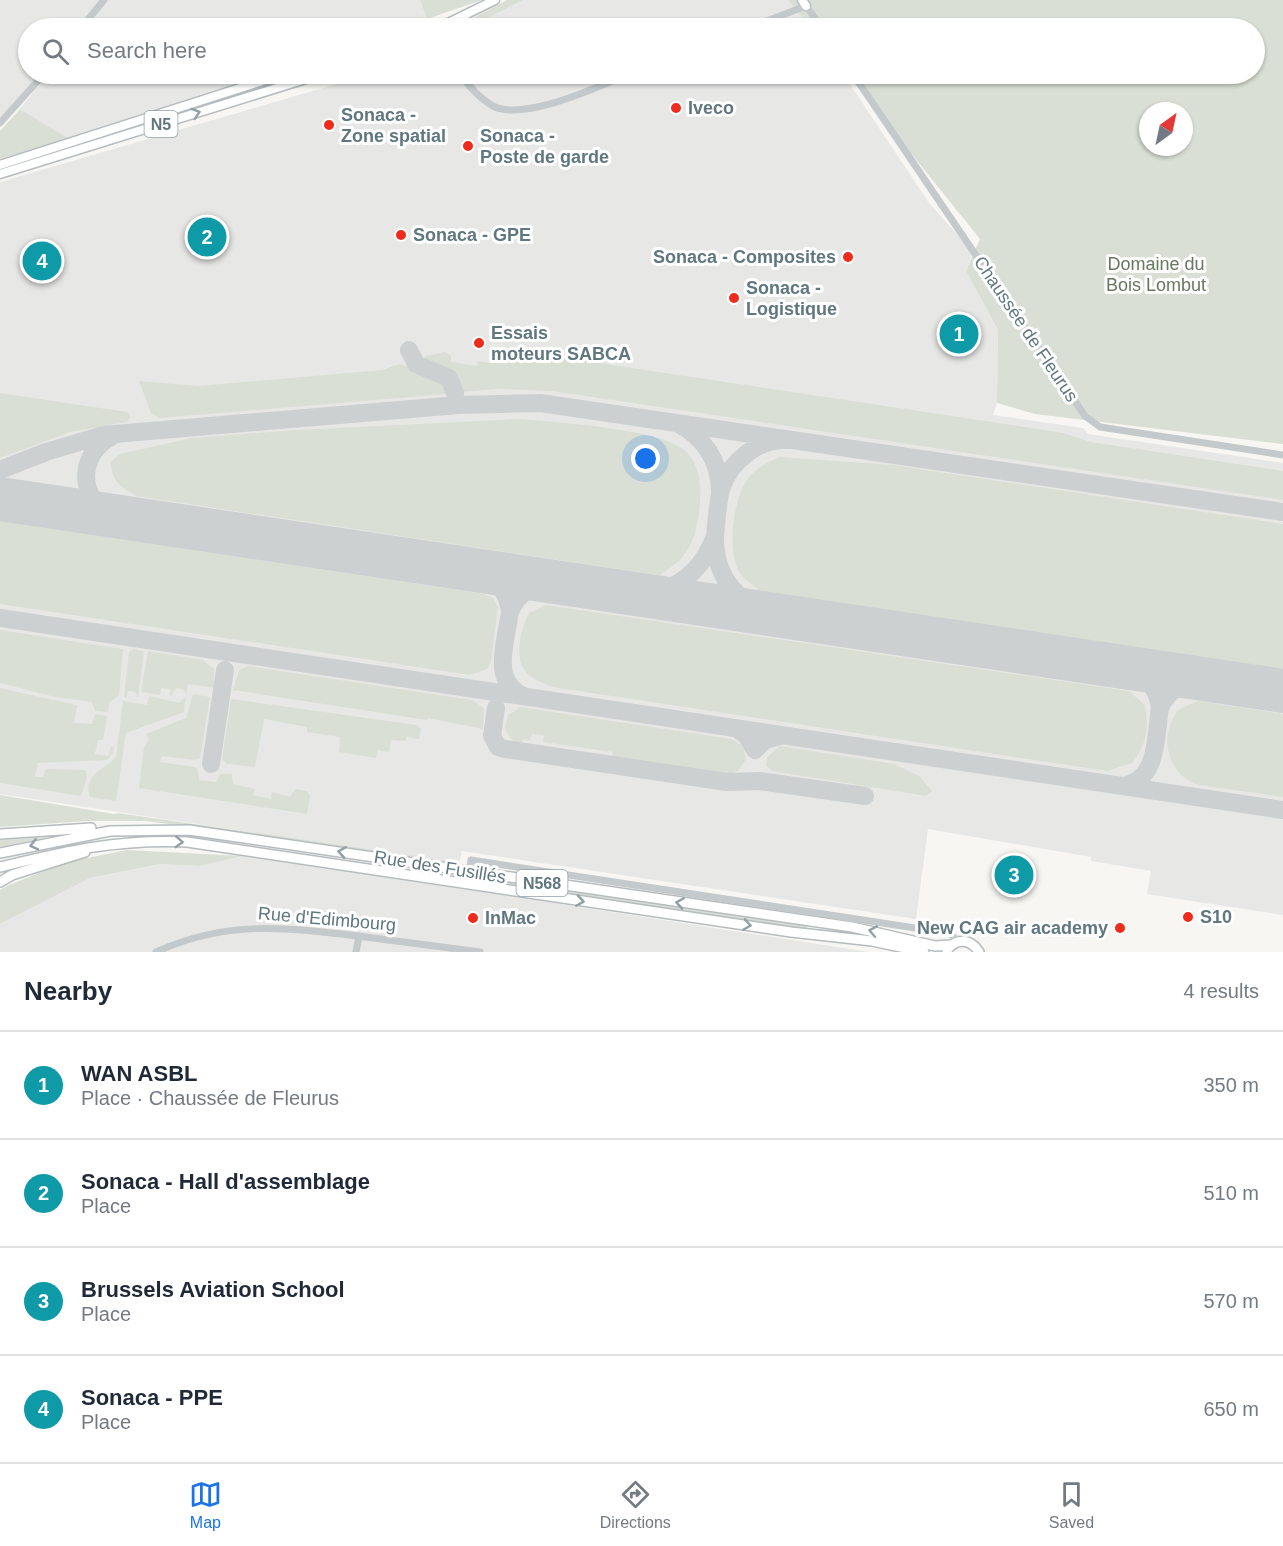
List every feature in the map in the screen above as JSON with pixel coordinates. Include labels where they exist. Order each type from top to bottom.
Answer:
[{"type":"highway","points":[[0,834],[94,828],[133,829]]},
{"type":"highway","name":"Rue des Fusillés","points":[[0,853],[88,834],[133,829],[209,832],[852,927],[935,946],[952,946]]},
{"type":"highway","name":"Rue des Fusillés","points":[[0,867],[70,849],[120,843],[167,841],[231,847],[648,911],[872,940],[924,952]]},
{"type":"highway","points":[[0,882],[51,861],[120,843]]},
{"type":"highway","name":"N568","points":[[952,946],[970,942],[979,952]]},
{"type":"main road","points":[[458,18],[495,0]]},
{"type":"main road","name":"N5","points":[[0,165],[253,84]]},
{"type":"main road","name":"N5","points":[[0,174],[290,84]]},
{"type":"street","points":[[89,18],[104,0]]},
{"type":"street","points":[[770,18],[804,3],[815,18]]},
{"type":"street","points":[[464,18],[468,13]]},
{"type":"street","points":[[0,123],[35,84]]},
{"type":"street","points":[[467,84],[473,92],[495,107],[537,109],[603,84]]},
{"type":"street","name":"Chaussée de Fleurus","points":[[859,84],[1085,416],[1100,427],[1283,454]]},
{"type":"street","points":[[470,872],[471,860],[915,928],[945,929],[952,946]]},
{"type":"street","name":"Rue d'Edimbourg","points":[[156,952],[205,935],[244,928],[301,928],[480,952]]},
{"type":"street","points":[[356,952],[359,936]]},
{"type":"street","points":[[427,944],[435,952]]},
{"type":"shaded area","points":[[0,0],[420,0],[427,18],[18,18],[18,84],[32,84],[0,119]]},
{"type":"shaded area","points":[[523,0],[794,0],[806,18],[488,18]]},
{"type":"shaded area","points":[[39,84],[236,84],[71,140],[20,109]]},
{"type":"shaded area","points":[[337,84],[850,84],[929,203],[973,252],[966,271],[998,330],[997,403],[993,415],[1083,428],[1088,434],[1283,463],[1283,915],[1147,894],[1151,871],[1091,861],[1091,857],[928,829],[916,919],[462,851],[459,864],[0,794],[0,182]]},
{"type":"shaded area","points":[[243,856],[869,952],[0,952],[0,924],[90,878],[160,864],[200,866]]},
{"type":"green space","points":[[420,0],[482,0],[430,18],[427,18]]},
{"type":"green space","points":[[507,0],[523,0],[488,18],[473,18]]},
{"type":"green space","name":"Domaine du Bois Lombut","points":[[788,0],[1283,0],[1283,444],[1035,414],[997,403],[998,330],[966,271],[980,239],[855,84],[1265,84],[1265,18],[803,18]]},
{"type":"green space","points":[[20,109],[71,140],[0,159],[0,131]]},
{"type":"green space","points":[[445,352],[451,356],[451,362],[477,366],[478,361],[488,363],[525,352],[1063,433],[1091,442],[1283,471],[1283,500],[552,391],[498,389],[462,392],[457,379],[452,375],[424,362],[425,356]]},
{"type":"green space","points":[[400,364],[442,380],[447,394],[160,418],[151,413],[139,381],[199,386],[382,370]]},
{"type":"green space","points":[[0,393],[127,412],[130,417],[127,422],[70,432],[0,458]]},
{"type":"green space","points":[[520,419],[581,425],[652,436],[683,449],[694,462],[697,470],[700,496],[695,534],[683,557],[659,575],[136,496],[118,482],[111,469],[111,462],[120,454],[192,438],[294,430]]},
{"type":"green space","points":[[780,457],[893,465],[1283,524],[1283,669],[760,591],[742,576],[737,566],[733,540],[735,511],[743,486],[749,477],[763,465]]},
{"type":"green space","points":[[0,521],[484,594],[493,598],[498,607],[491,662],[487,669],[470,675],[0,604]]},
{"type":"green space","points":[[546,605],[1129,691],[1145,705],[1146,736],[1132,763],[1107,771],[552,687],[538,681],[524,670],[519,654],[523,628],[529,613]]},
{"type":"green space","points":[[0,630],[123,649],[119,695],[109,703],[108,712],[95,711],[92,702],[55,697],[0,683]]},
{"type":"green space","points":[[133,649],[144,651],[138,698],[135,692],[128,691],[126,698],[124,697],[129,652]]},
{"type":"green space","points":[[148,651],[203,660],[214,669],[214,688],[188,684],[186,695],[184,690],[177,688],[170,697],[170,689],[161,688],[160,695],[141,692]]},
{"type":"green space","points":[[248,666],[472,700],[484,708],[483,729],[428,718],[427,720],[233,690],[239,670]]},
{"type":"green space","points":[[0,688],[77,705],[74,723],[92,724],[95,714],[107,716],[103,740],[98,740],[95,754],[108,756],[111,746],[114,747],[113,753],[107,760],[38,763],[35,777],[43,777],[46,769],[86,770],[87,778],[81,796],[0,783]]},
{"type":"green space","points":[[193,694],[210,697],[200,758],[194,760],[162,756],[160,762],[194,767],[198,769],[199,780],[216,782],[220,774],[232,774],[233,784],[255,789],[253,795],[271,799],[272,792],[290,797],[295,789],[307,791],[310,796],[307,814],[139,788],[144,747],[149,740],[146,734],[186,718]]},
{"type":"green space","points":[[149,696],[179,703],[186,697],[184,712],[126,733],[116,801],[90,797],[88,789],[92,777],[116,757],[123,701],[147,705]]},
{"type":"green space","points":[[231,699],[417,725],[421,729],[419,739],[407,737],[405,741],[391,740],[389,752],[377,750],[376,758],[339,752],[340,737],[307,732],[307,727],[264,719],[255,767],[227,764],[222,759]]},
{"type":"green space","points":[[1198,701],[1283,714],[1283,797],[1199,785],[1180,773],[1173,765],[1169,755],[1168,733],[1177,712]]},
{"type":"green space","points":[[520,707],[731,739],[743,746],[746,759],[738,771],[727,775],[612,757],[613,752],[543,742],[544,735],[532,734],[530,740],[523,739],[521,744],[510,738],[505,726],[508,715]]},
{"type":"green space","points":[[780,746],[894,764],[919,776],[932,791],[926,796],[772,771],[766,766],[767,757]]},
{"type":"green space","points":[[0,795],[114,814],[458,862],[146,821],[87,821],[0,827]]},
{"type":"green space","points":[[48,837],[0,847],[0,840]]},
{"type":"green space","points":[[127,850],[243,856],[200,866],[160,864],[90,878],[0,924],[0,890],[67,862]]},
{"type":"green space","points":[[459,874],[807,926],[807,929],[458,877]]},
{"type":"taxiway","points":[[409,350],[416,364],[449,378],[455,393]]},
{"type":"taxiway","points":[[0,470],[46,452],[103,435],[458,405],[540,403],[1283,512]]},
{"type":"taxiway","points":[[677,423],[695,435],[709,451],[717,470],[720,492]]},
{"type":"taxiway","points":[[111,437],[94,451],[89,461],[86,471],[89,492],[104,509],[135,519]]},
{"type":"taxiway","points":[[715,536],[721,490],[732,468],[755,448],[782,440]]},
{"type":"taxiway","points":[[629,593],[658,591],[682,581],[701,562],[715,536],[719,565],[732,588],[753,606],[780,616]]},
{"type":"taxiway","points":[[475,570],[495,581],[506,597],[510,612],[523,593],[543,585],[559,583]]},
{"type":"taxiway","points":[[510,612],[504,648],[504,671],[513,690],[524,696]]},
{"type":"taxiway","points":[[0,618],[1283,810]]},
{"type":"taxiway","points":[[1126,668],[1145,678],[1153,688],[1160,708],[1169,695],[1180,686],[1208,680]]},
{"type":"taxiway","points":[[211,764],[225,670]]},
{"type":"taxiway","points":[[496,708],[492,736],[498,747],[505,749],[727,782],[760,781],[865,796]]},
{"type":"taxiway","points":[[1124,786],[1144,775],[1149,766],[1156,744],[1160,708]]},
{"type":"taxiway","points":[[737,729],[746,735],[755,750],[765,740],[780,736]]},
{"type":"runway","points":[[0,499],[1283,691]]},
{"type":"place","name":"Iveco","points":[[676,108]]},
{"type":"place","name":"Sonaca - Zone spatial","points":[[329,125]]},
{"type":"place","name":"Sonaca - Poste de garde","points":[[468,146]]},
{"type":"place","name":"Sonaca - GPE","points":[[401,235]]},
{"type":"place","name":"Sonaca - Hall d'assemblage","points":[[207,237]]},
{"type":"place","name":"Sonaca - Composites","points":[[848,257]]},
{"type":"place","name":"Sonaca - PPE","points":[[42,261]]},
{"type":"place","name":"Sonaca - Logistique","points":[[734,298]]},
{"type":"place","name":"WAN ASBL","points":[[959,334]]},
{"type":"place","name":"Essais moteurs SABCA","points":[[479,343]]},
{"type":"place","name":"Brussels Aviation School","points":[[1014,875]]},
{"type":"place","name":"S10","points":[[1188,917]]},
{"type":"place","name":"InMac","points":[[473,918]]},
{"type":"place","name":"New CAG air academy","points":[[1120,928]]}]
